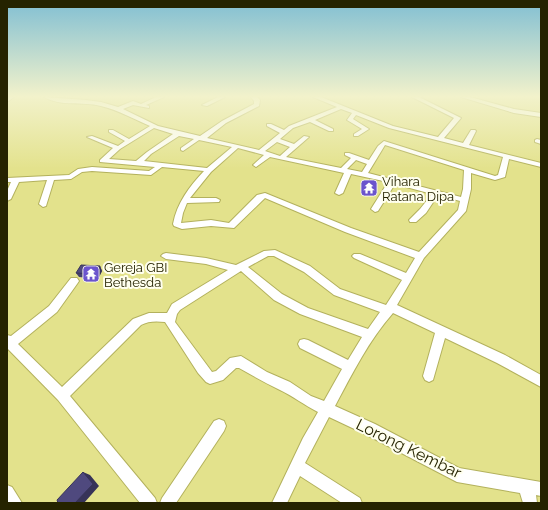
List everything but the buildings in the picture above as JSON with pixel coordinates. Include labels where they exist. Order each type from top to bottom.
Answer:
[{"type":"street","points":[[143,121],[154,126],[179,133],[237,146],[268,155],[393,181],[465,200]]},
{"type":"street","points":[[183,149],[226,121]]},
{"type":"street","points":[[260,152],[284,132],[309,121]]},
{"type":"street","points":[[313,121],[331,130]]},
{"type":"street","points":[[351,121],[366,129],[356,135]]},
{"type":"street","points":[[373,121],[439,140],[541,165]]},
{"type":"street","points":[[439,140],[456,121]]},
{"type":"street","points":[[269,125],[284,132]]},
{"type":"street","points":[[92,169],[118,148],[154,126]]},
{"type":"street","points":[[465,146],[473,131]]},
{"type":"street","points":[[111,132],[129,141]]},
{"type":"street","points":[[138,163],[149,153],[179,133]]},
{"type":"street","points":[[90,137],[118,148]]},
{"type":"street","points":[[281,158],[293,146],[306,137]]},
{"type":"street","points":[[276,139],[293,146]]},
{"type":"street","points":[[364,175],[382,144],[490,177],[500,178],[507,156]]},
{"type":"street","points":[[237,146],[220,159],[185,201],[177,222],[180,225],[205,223],[231,226],[260,197],[265,195],[348,230],[421,256]]},
{"type":"street","points":[[347,154],[371,163]]},
{"type":"street","points":[[256,165],[268,155]]},
{"type":"street","points":[[339,193],[345,172],[355,156]]},
{"type":"street","points":[[104,160],[210,170]]},
{"type":"street","points":[[7,180],[71,176],[80,170],[92,169],[151,173],[161,165]]},
{"type":"street","points":[[279,503],[327,408],[370,335],[389,308],[421,256],[462,212],[465,200],[467,170]]},
{"type":"street","points":[[43,204],[51,178]]},
{"type":"street","points":[[7,198],[16,180]]},
{"type":"street","points":[[376,209],[393,181]]},
{"type":"street","points":[[413,220],[423,211],[437,192]]},
{"type":"street","points":[[185,201],[216,200]]},
{"type":"street","points":[[62,396],[137,322],[145,317],[153,316],[170,318],[171,313],[176,307],[267,252],[275,253],[307,269],[337,292],[389,308],[441,330],[541,381]]},
{"type":"street","points":[[166,256],[206,261],[239,268],[278,297],[304,311],[370,335]]},
{"type":"street","points":[[357,256],[407,278]]},
{"type":"street","points":[[74,281],[53,309],[9,341],[62,396],[150,503]]},
{"type":"street","name":"Lorong Kembar","points":[[170,318],[170,323],[210,378],[219,376],[234,362],[241,362],[263,376],[286,386],[307,400],[327,408],[457,475],[541,489]]},
{"type":"street","points":[[429,376],[441,330]]},
{"type":"street","points":[[304,344],[350,367]]},
{"type":"street","points":[[167,503],[219,426]]},
{"type":"street","points":[[297,466],[355,503]]},
{"type":"street","points":[[526,486],[530,503]]},
{"type":"street","points":[[7,492],[15,503]]},
{"type":"place","name":"Vihara Ratana Dipa","points":[[369,188]]},
{"type":"place","name":"Gereja GBI Bethesda","points":[[91,274]]}]
